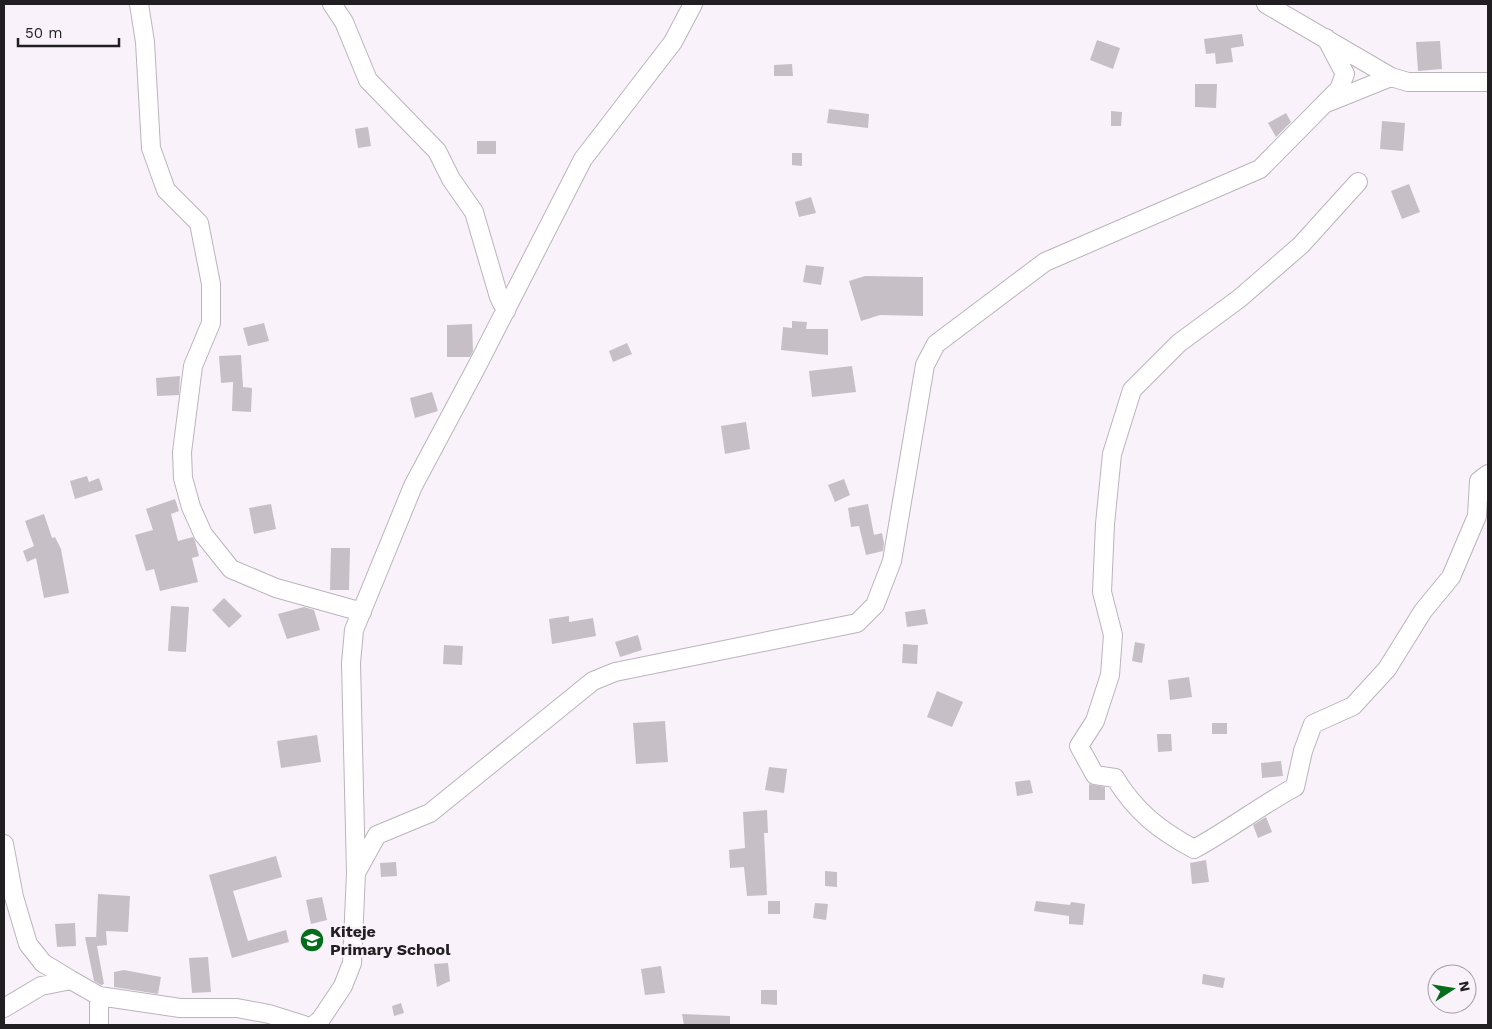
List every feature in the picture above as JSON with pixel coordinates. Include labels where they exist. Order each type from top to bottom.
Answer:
[{"type":"street","points":[[139,4],[145,42],[152,148],[166,190],[199,223],[211,284],[211,323],[194,366],[182,452],[183,478],[191,507],[203,534],[231,569],[276,588],[362,612]]},
{"type":"street","points":[[332,4],[344,22],[368,80],[437,151],[451,179],[474,212],[499,297],[506,311]]},
{"type":"street","points":[[314,1025],[343,986],[352,963],[356,873],[350,663],[354,630],[413,486],[506,311],[583,159],[673,42],[693,4]]},
{"type":"street","points":[[1266,4],[1391,77],[1408,82],[1488,82]]},
{"type":"street","points":[[356,873],[377,835],[430,813],[593,681],[615,672],[857,622],[875,605],[892,561],[924,365],[936,344],[1045,262],[1260,169],[1339,89],[1345,74],[1326,38]]},
{"type":"street","points":[[1325,104],[1391,77]]},
{"type":"street","points":[[1358,182],[1301,245],[1240,298],[1179,343],[1132,390],[1112,454],[1105,524],[1102,592],[1113,635],[1110,675],[1095,721],[1079,746],[1095,775],[1115,778],[1128,800],[1160,830],[1194,849],[1226,832],[1270,801],[1295,787],[1303,751],[1313,724],[1353,706],[1387,669],[1422,611],[1451,577],[1477,516],[1479,481],[1488,474]]},
{"type":"street","points":[[4,844],[14,897],[28,944],[44,962],[71,980],[99,996],[180,1008],[237,1008],[268,1014],[304,1025]]},
{"type":"street","points":[[4,1008],[41,986],[71,980]]},
{"type":"street","points":[[99,996],[99,1025]]},
{"type":"building","points":[[1242,34],[1244,46],[1231,48],[1233,62],[1216,64],[1215,53],[1206,54],[1204,39]]},
{"type":"building","points":[[1097,40],[1120,48],[1113,69],[1090,60]]},
{"type":"building","points":[[1440,41],[1442,69],[1418,71],[1416,42]]},
{"type":"building","points":[[792,64],[793,76],[774,76],[774,65]]},
{"type":"building","points":[[1195,84],[1217,84],[1216,108],[1195,107]]},
{"type":"building","points":[[829,109],[869,114],[868,128],[827,123]]},
{"type":"building","points":[[1111,111],[1122,112],[1121,126],[1111,126]]},
{"type":"building","points":[[1286,113],[1291,122],[1276,137],[1268,123]]},
{"type":"building","points":[[1382,121],[1405,123],[1403,151],[1380,149]]},
{"type":"building","points":[[368,127],[371,146],[358,148],[355,129]]},
{"type":"building","points":[[477,141],[496,141],[496,154],[477,154]]},
{"type":"building","points":[[792,153],[802,153],[802,166],[792,165]]},
{"type":"building","points":[[1409,184],[1420,212],[1402,219],[1391,191]]},
{"type":"building","points":[[811,197],[816,213],[799,217],[795,202]]},
{"type":"building","points":[[806,265],[824,267],[821,285],[803,282]]},
{"type":"building","points":[[865,276],[923,277],[923,316],[880,315],[861,321],[849,281]]},
{"type":"building","points":[[792,321],[807,322],[806,329],[828,329],[828,355],[781,350],[783,327],[792,328]]},
{"type":"building","points":[[264,323],[269,341],[248,346],[243,328]]},
{"type":"building","points":[[472,324],[473,351],[470,357],[447,357],[447,325]]},
{"type":"building","points":[[627,343],[632,354],[613,362],[609,351]]},
{"type":"building","points":[[241,355],[243,387],[252,388],[251,412],[232,411],[233,382],[221,383],[219,356]]},
{"type":"building","points":[[852,366],[856,392],[812,397],[809,371]]},
{"type":"building","points":[[180,376],[179,395],[157,396],[156,378]]},
{"type":"building","points":[[432,392],[438,411],[415,418],[410,398]]},
{"type":"building","points":[[746,422],[750,449],[725,454],[721,426]]},
{"type":"building","points":[[87,476],[89,482],[99,478],[103,490],[75,499],[70,481]]},
{"type":"building","points":[[844,479],[850,495],[835,502],[828,485]]},
{"type":"building","points":[[175,499],[179,511],[171,514],[178,541],[193,537],[195,541],[199,556],[192,558],[198,582],[160,591],[154,569],[146,571],[135,535],[153,530],[146,509]]},
{"type":"building","points":[[271,504],[276,529],[254,534],[249,508]]},
{"type":"building","points":[[868,504],[874,535],[882,533],[884,543],[883,551],[866,555],[859,526],[851,527],[848,508]]},
{"type":"building","points":[[44,514],[52,538],[55,537],[61,549],[69,593],[44,598],[36,558],[27,562],[23,551],[34,546],[25,521]]},
{"type":"building","points":[[331,548],[350,548],[349,590],[330,590]]},
{"type":"building","points":[[224,598],[242,616],[229,628],[212,610]]},
{"type":"building","points":[[171,606],[189,607],[186,652],[168,651]]},
{"type":"building","points":[[304,607],[314,610],[320,630],[287,639],[278,614]]},
{"type":"building","points":[[925,609],[928,624],[907,627],[905,612]]},
{"type":"building","points":[[569,616],[569,622],[593,618],[596,636],[552,644],[549,619]]},
{"type":"building","points":[[638,635],[642,650],[620,657],[615,642]]},
{"type":"building","points":[[1135,642],[1145,644],[1142,663],[1132,661]]},
{"type":"building","points":[[903,644],[918,645],[917,664],[902,663]]},
{"type":"building","points":[[444,645],[463,646],[462,665],[443,664]]},
{"type":"building","points":[[1189,677],[1192,697],[1170,700],[1168,680]]},
{"type":"building","points":[[937,691],[963,702],[952,727],[927,717]]},
{"type":"building","points":[[665,721],[668,762],[636,764],[633,723]]},
{"type":"building","points":[[1212,723],[1227,723],[1227,734],[1212,734]]},
{"type":"building","points":[[1157,734],[1171,734],[1172,751],[1158,752]]},
{"type":"building","points":[[317,735],[321,762],[281,768],[277,741]]},
{"type":"building","points":[[1281,761],[1283,776],[1262,778],[1261,763]]},
{"type":"building","points":[[769,767],[787,769],[784,793],[765,790]]},
{"type":"building","points":[[1030,780],[1033,793],[1017,796],[1015,782]]},
{"type":"building","points":[[1089,784],[1105,787],[1105,800],[1089,800]]},
{"type":"building","points":[[767,810],[768,833],[764,833],[767,895],[747,896],[744,867],[730,868],[729,850],[745,848],[743,812]]},
{"type":"building","points":[[1266,817],[1272,832],[1258,838],[1253,825]]},
{"type":"building","points":[[276,856],[282,877],[233,891],[248,941],[286,930],[289,942],[232,958],[209,875]]},
{"type":"building","points":[[1206,860],[1209,882],[1192,884],[1190,863]]},
{"type":"building","points":[[396,862],[397,876],[381,877],[380,863]]},
{"type":"building","points":[[825,871],[837,872],[837,887],[825,886]]},
{"type":"building","points":[[98,894],[130,896],[128,932],[106,931],[107,945],[97,946],[104,984],[101,985],[94,981],[85,937],[96,937],[96,940]]},
{"type":"building","points":[[322,897],[327,920],[311,924],[306,900]]},
{"type":"building","points":[[768,901],[780,901],[780,914],[768,914]]},
{"type":"building","points":[[1036,901],[1070,905],[1071,902],[1085,904],[1083,925],[1069,924],[1069,916],[1034,911]]},
{"type":"building","points":[[815,903],[828,904],[826,920],[813,918]]},
{"type":"building","points":[[75,923],[76,946],[57,947],[55,924]]},
{"type":"building","points":[[208,957],[211,992],[192,993],[189,958]]},
{"type":"building","points":[[448,963],[450,981],[437,987],[434,964]]},
{"type":"building","points":[[661,966],[665,993],[645,995],[641,969]]},
{"type":"building","points":[[124,970],[161,977],[158,994],[114,987],[114,972]]},
{"type":"building","points":[[1203,974],[1225,978],[1223,988],[1202,984]]},
{"type":"building","points":[[761,990],[777,990],[777,1005],[761,1004]]},
{"type":"building","points":[[401,1003],[404,1013],[394,1016],[392,1006]]},
{"type":"building","points":[[682,1014],[730,1016],[730,1025],[684,1025]]},
{"type":"place","name":"Kiteje Primary School","points":[[312,940]]}]
